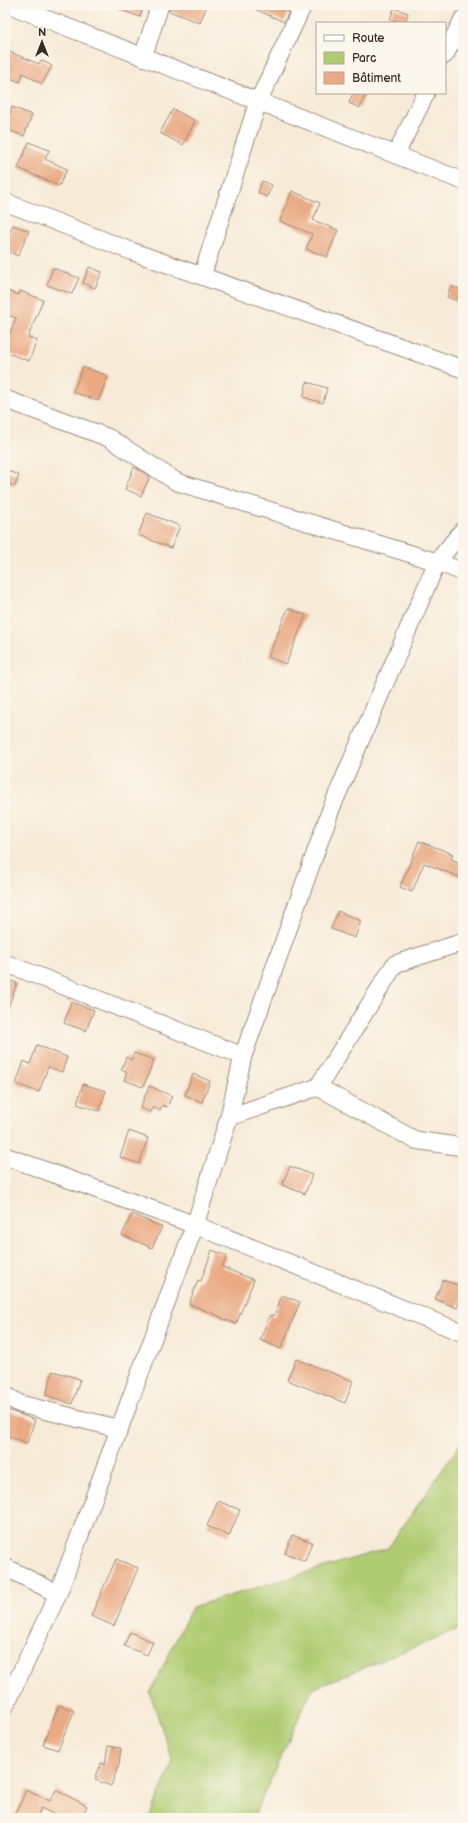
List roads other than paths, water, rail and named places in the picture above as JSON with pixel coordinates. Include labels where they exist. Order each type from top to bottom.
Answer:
[{"type":"street","points":[[10,5],[463,181]]},
{"type":"street","points":[[144,57],[160,5]]},
{"type":"street","points":[[202,276],[258,102],[303,5]]},
{"type":"street","points":[[446,53],[461,30]]},
{"type":"street","points":[[396,154],[426,94]]},
{"type":"street","points":[[5,202],[131,251],[463,369]]},
{"type":"street","points":[[5,399],[109,438],[176,482],[437,562],[463,572]]},
{"type":"street","points":[[5,1706],[58,1594],[195,1224],[229,1117],[243,1056],[331,809],[437,562],[463,530]]},
{"type":"street","points":[[229,1117],[318,1087],[395,964],[463,942]]},
{"type":"street","points":[[5,962],[243,1056]]},
{"type":"street","points":[[318,1087],[415,1140],[463,1147]]},
{"type":"street","points":[[5,1156],[195,1224],[463,1333]]},
{"type":"street","points":[[5,1395],[20,1404],[120,1429]]},
{"type":"street","points":[[5,1567],[58,1594]]}]
